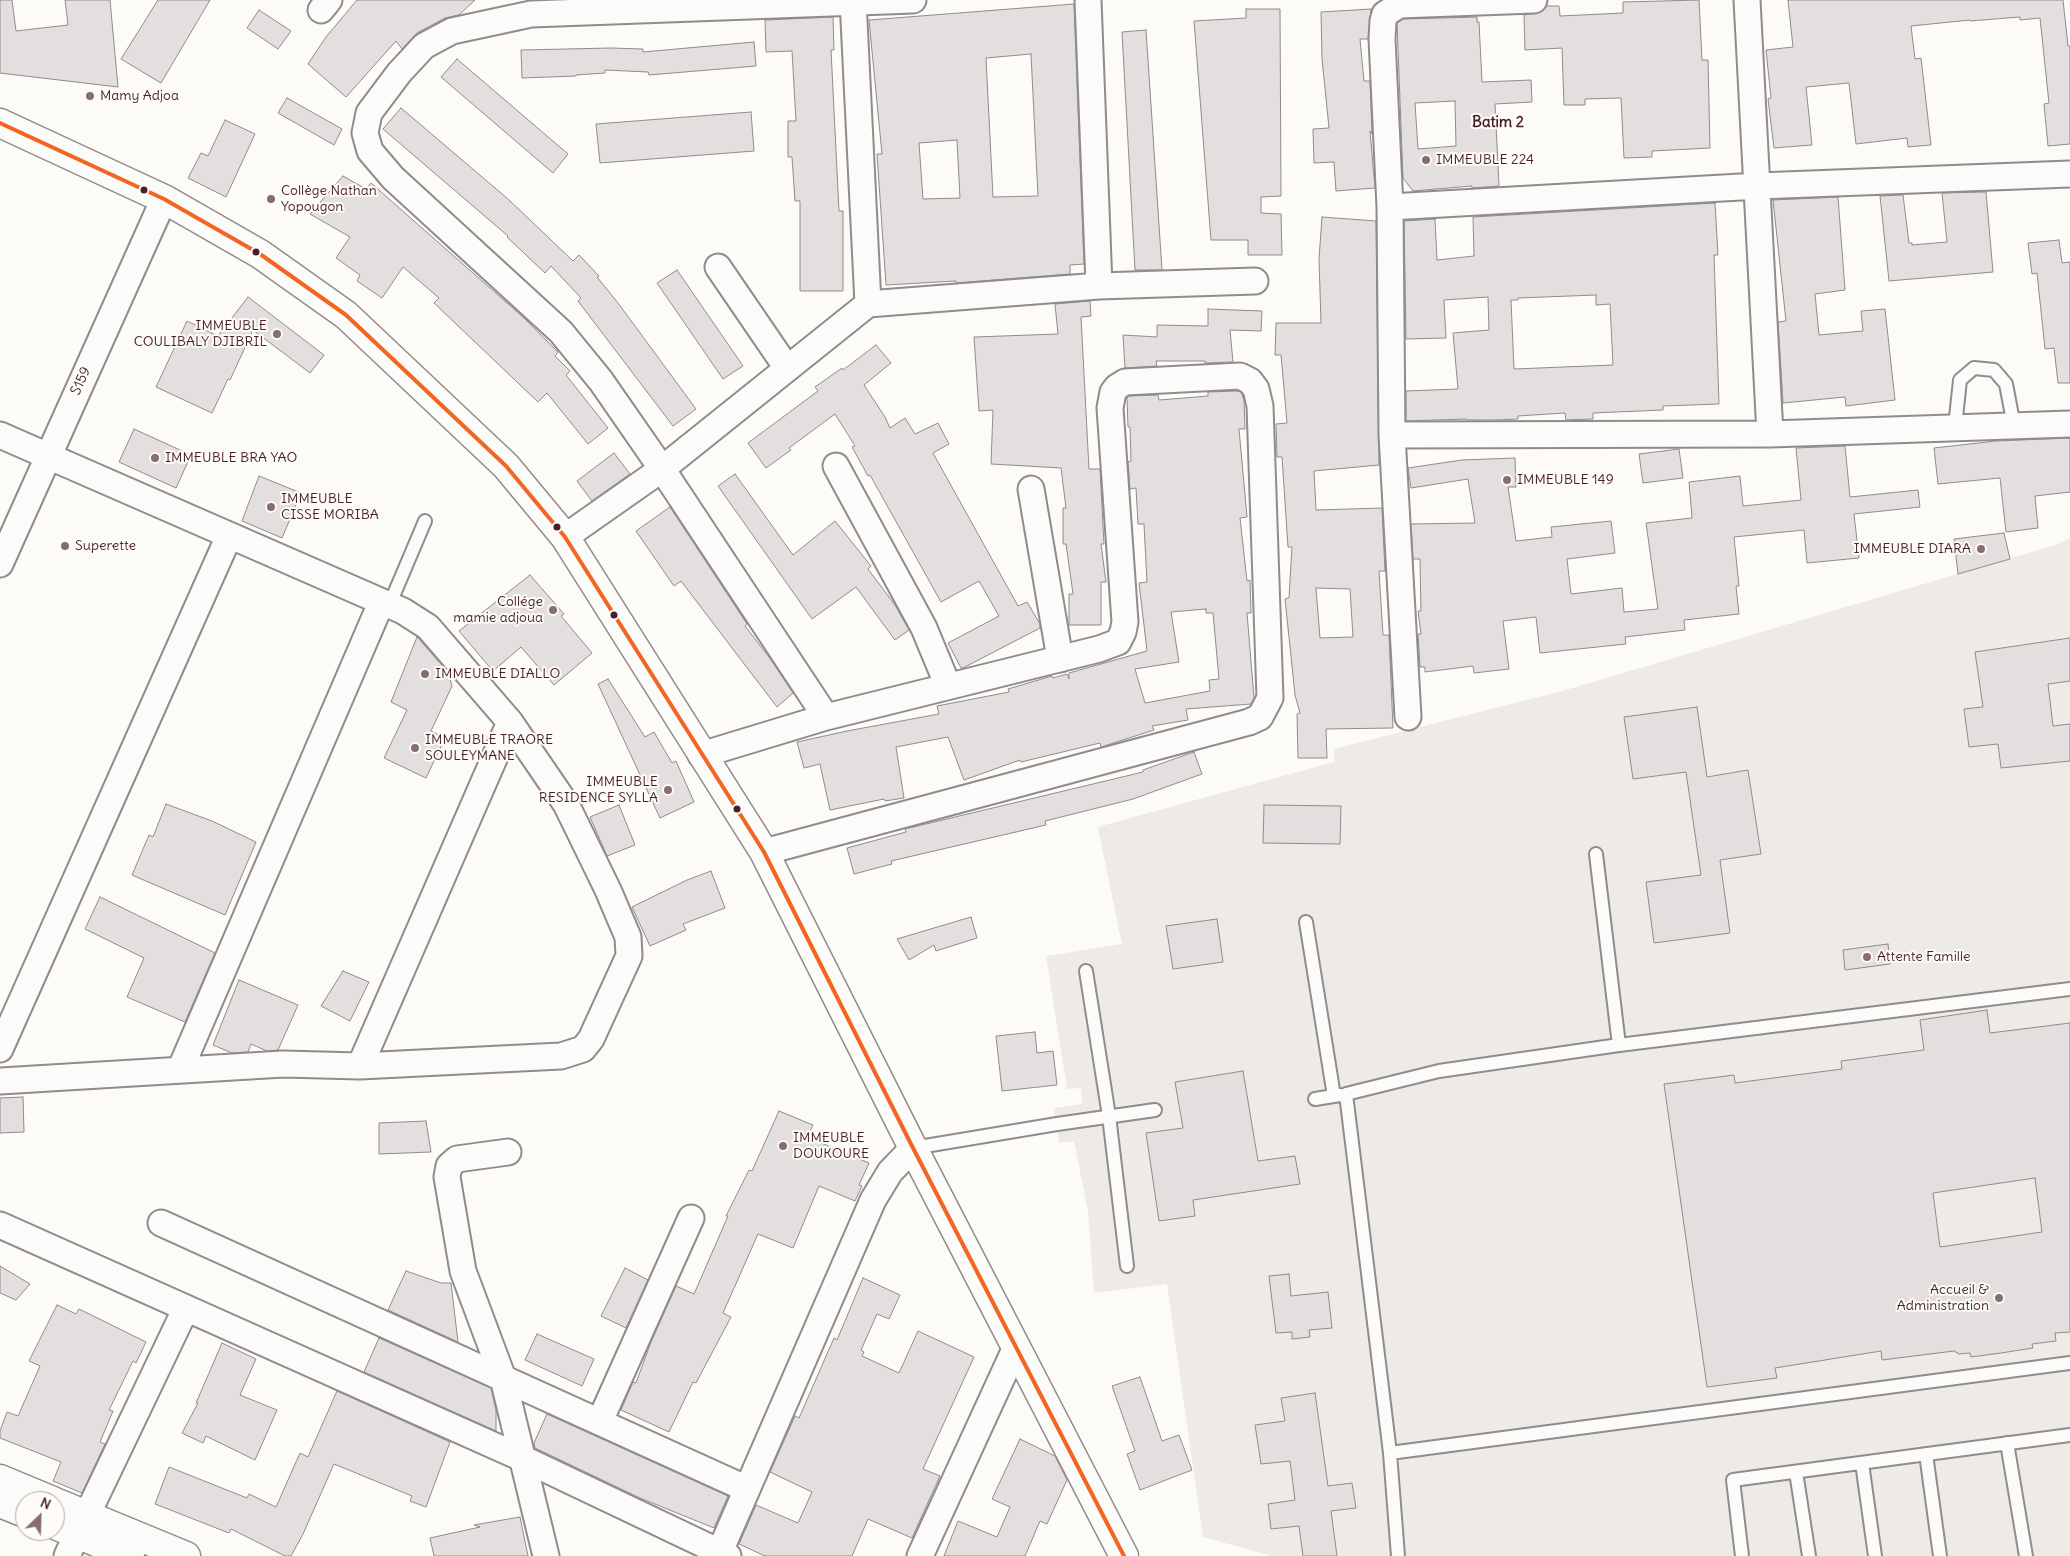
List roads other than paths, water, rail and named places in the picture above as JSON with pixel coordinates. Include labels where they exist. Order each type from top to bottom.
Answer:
[{"type":"street","points":[[826,716],[662,468],[601,381],[561,332],[393,178],[370,151],[366,133],[369,113],[399,72],[424,46],[452,31],[531,14],[913,0]]},
{"type":"street","points":[[1088,0],[1099,286]]},
{"type":"street","points":[[1408,717],[1392,435],[1390,207],[1382,39],[1385,14],[1399,5],[1534,0]]},
{"type":"street","points":[[1747,0],[1770,434]]},
{"type":"street","points":[[853,2],[868,304]]},
{"type":"street","points":[[0,123],[164,199],[260,254],[346,315],[506,466],[565,537],[764,852],[913,1148],[1124,1556]]},
{"type":"street","points":[[1390,207],[1758,186],[2070,174]]},
{"type":"street","name":"S159","points":[[0,564],[164,199]]},
{"type":"street","points":[[718,267],[787,368]]},
{"type":"street","points":[[565,537],[662,468],[868,304],[1099,286],[1255,281]]},
{"type":"street","points":[[701,755],[826,716],[1060,659],[1118,642],[1125,622],[1110,408],[1111,399],[1117,387],[1125,382],[1240,376],[1250,380],[1256,389],[1260,406],[1270,688],[1270,698],[1260,716],[1249,722],[764,852]]},
{"type":"street","points":[[1392,435],[1770,434],[2070,424]]},
{"type":"street","points":[[0,435],[403,611],[428,627],[510,722],[566,804],[608,890],[628,937],[628,956],[592,1039],[583,1048],[561,1056],[360,1066],[283,1064],[0,1081]]},
{"type":"street","points":[[836,466],[924,628],[948,686]]},
{"type":"street","points":[[1031,489],[1060,659]]},
{"type":"street","points":[[0,1049],[230,536]]},
{"type":"street","points":[[180,1070],[385,604]]},
{"type":"street","points":[[360,1066],[510,722]]},
{"type":"street","points":[[0,1225],[524,1459],[722,1555],[747,1489],[873,1200],[890,1172],[913,1148]]},
{"type":"street","points":[[508,1152],[457,1159],[449,1166],[447,1178],[463,1271],[503,1378],[546,1556]]},
{"type":"street","points":[[600,1421],[691,1218]]},
{"type":"street","points":[[160,1223],[747,1489]]},
{"type":"street","points":[[71,1533],[186,1308]]},
{"type":"street","points":[[920,1556],[1016,1347]]},
{"type":"street","points":[[0,1479],[29,1491]]},
{"type":"street","points":[[0,1503],[15,1509]]},
{"type":"street","points":[[65,1522],[71,1533],[130,1556]]},
{"type":"street","points":[[71,1533],[186,1556]]},
{"type":"lane","points":[[1954,427],[1960,380],[1974,368],[1994,370],[2006,384],[2014,426]]},
{"type":"lane","points":[[385,604],[426,521]]},
{"type":"lane","points":[[1596,854],[1619,1045]]},
{"type":"lane","points":[[1306,922],[1340,1095],[1390,1453],[1398,1556]]},
{"type":"lane","points":[[1086,971],[1109,1116],[1127,1266]]},
{"type":"lane","points":[[1315,1099],[1340,1095],[1439,1071],[1619,1045],[2070,989]]},
{"type":"lane","points":[[913,1148],[1155,1110]]},
{"type":"lane","points":[[1390,1453],[2070,1363]]},
{"type":"lane","points":[[1742,1556],[1733,1480],[2070,1435]]},
{"type":"lane","points":[[2007,1443],[2026,1556]]},
{"type":"lane","points":[[1926,1454],[1940,1556]]},
{"type":"lane","points":[[1862,1463],[1874,1556]]},
{"type":"lane","points":[[1796,1472],[1809,1556]]},
{"type":"place","name":"Mamy Adjoa","points":[[90,96]]},
{"type":"place","name":"IMMEUBLE 224","points":[[1426,160]]},
{"type":"place","name":"Collège Nathan Yopougon","points":[[271,199]]},
{"type":"place","name":"IMMEUBLE COULIBALY DJIBRIL","points":[[277,334]]},
{"type":"place","name":"IMMEUBLE BRA YAO","points":[[155,458]]},
{"type":"place","name":"IMMEUBLE 149","points":[[1507,480]]},
{"type":"place","name":"IMMEUBLE CISSE MORIBA","points":[[271,507]]},
{"type":"place","name":"Superette","points":[[65,546]]},
{"type":"place","name":"IMMEUBLE DIARA","points":[[1981,549]]},
{"type":"place","name":"Collége mamie adjoua","points":[[553,610]]},
{"type":"place","name":"IMMEUBLE DIALLO","points":[[425,674]]},
{"type":"place","name":"IMMEUBLE TRAORE SOULEYMANE","points":[[415,748]]},
{"type":"place","name":"IMMEUBLE RESIDENCE SYLLA","points":[[668,790]]},
{"type":"place","name":"Attente Famille","points":[[1867,957]]},
{"type":"place","name":"IMMEUBLE DOUKOURE","points":[[783,1146]]},
{"type":"place","name":"Accueil & Administration","points":[[1999,1298]]},
{"type":"district","name":"Batim 2","points":[[1498,123]]}]
